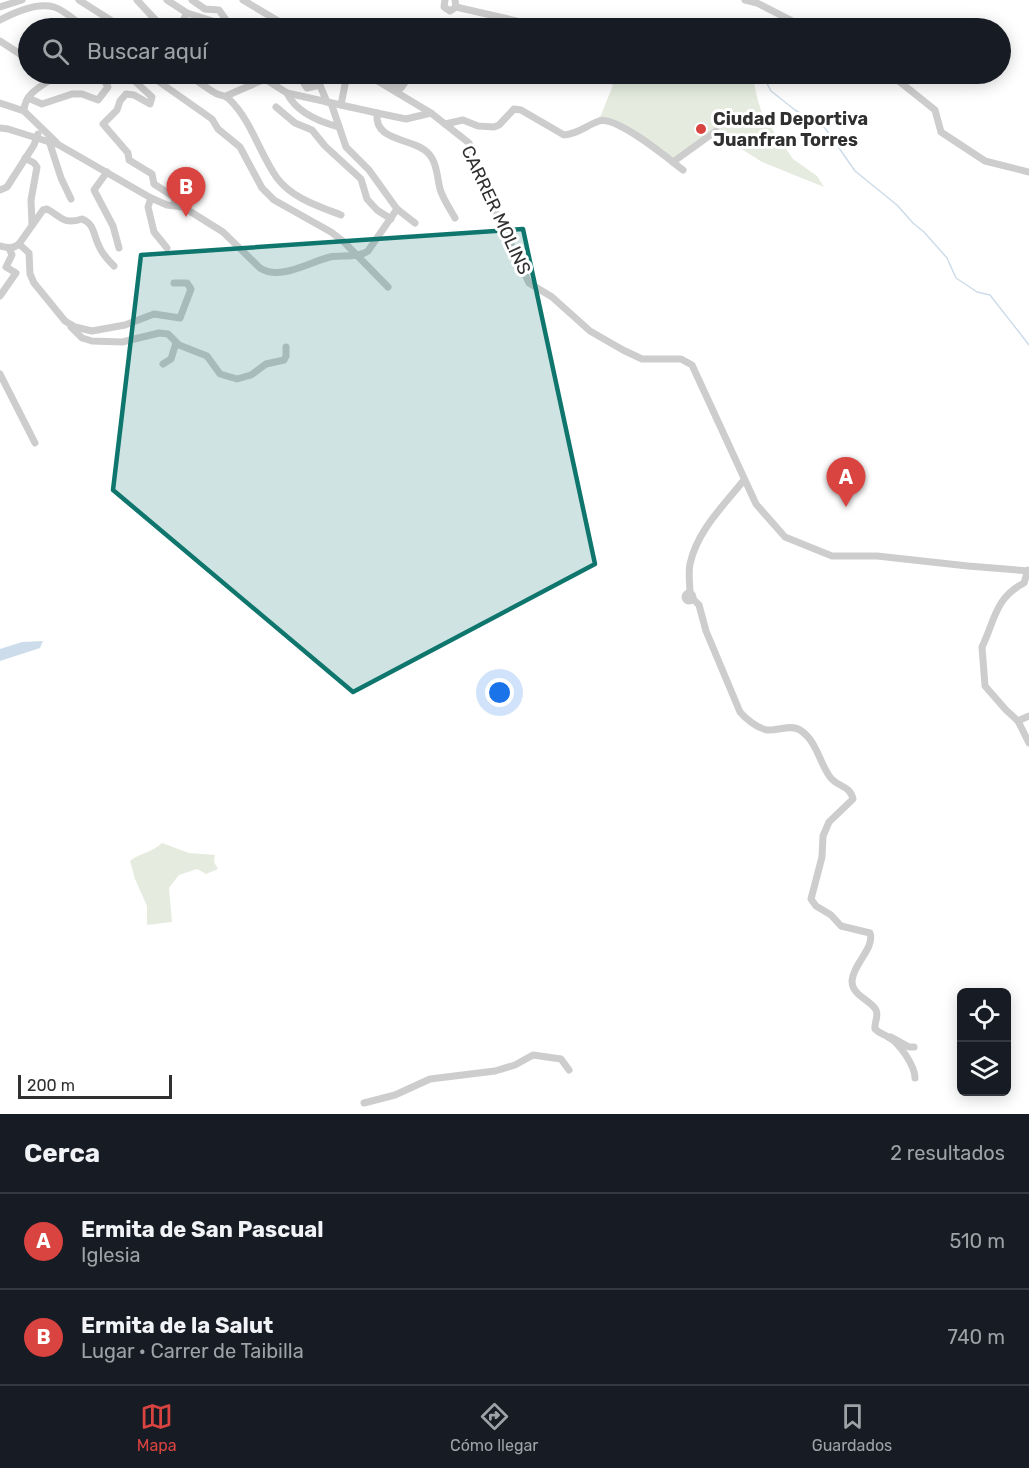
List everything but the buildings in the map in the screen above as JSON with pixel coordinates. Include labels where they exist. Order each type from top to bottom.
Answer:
[{"type":"street","points":[[0,7],[22,0]]},
{"type":"street","points":[[79,0],[107,18]]},
{"type":"street","points":[[137,0],[154,18]]},
{"type":"street","points":[[144,6],[150,0]]},
{"type":"street","points":[[167,0],[187,13],[201,18]]},
{"type":"street","points":[[192,0],[205,9],[219,9],[225,18]]},
{"type":"street","points":[[243,0],[274,18]]},
{"type":"street","points":[[745,0],[757,3],[786,18]]},
{"type":"street","points":[[444,1],[444,8],[450,11],[456,3],[511,18]]},
{"type":"street","points":[[0,20],[18,11],[53,6],[70,18]]},
{"type":"street","points":[[184,18],[187,13]]},
{"type":"street","points":[[0,41],[18,53]]},
{"type":"street","points":[[24,111],[24,103],[33,92],[45,84]]},
{"type":"street","points":[[28,98],[42,104],[76,94],[98,100],[108,87],[106,84]]},
{"type":"street","points":[[138,84],[153,97],[150,104],[134,95],[126,94],[120,100],[117,110],[103,124],[128,153],[129,159],[152,174],[154,184],[174,197],[174,205]]},
{"type":"street","points":[[168,84],[212,119],[218,129],[240,147],[262,188],[274,200],[331,232],[388,287]]},
{"type":"street","points":[[204,84],[218,95],[226,96],[251,85]]},
{"type":"street","points":[[275,84],[287,93],[406,119],[431,113]]},
{"type":"street","points":[[304,84],[307,88],[320,85],[346,147],[369,170],[398,209],[415,223]]},
{"type":"street","points":[[341,105],[345,84]]},
{"type":"street","name":"CARRER MOLINS","points":[[388,84],[431,113],[469,143],[486,191],[529,283],[552,297],[590,331],[623,350],[642,359],[681,359],[693,365],[756,504],[785,537],[832,556],[877,556],[1028,570]]},
{"type":"street","points":[[902,84],[935,110],[941,132],[985,161],[1029,172]]},
{"type":"street","points":[[287,93],[290,100],[315,119],[339,127]]},
{"type":"street","points":[[226,96],[252,130],[278,179],[311,203],[341,215]]},
{"type":"street","points":[[0,103],[24,111],[59,145]]},
{"type":"street","points":[[276,106],[295,123],[312,130],[325,146],[361,179],[367,199],[372,205],[391,219]]},
{"type":"street","points":[[295,123],[301,109]]},
{"type":"street","points":[[445,124],[463,120],[478,126],[494,127],[500,124],[513,109],[521,110],[564,135],[571,135],[600,120],[607,120],[655,147],[683,171]]},
{"type":"street","points":[[377,113],[376,121],[382,131],[428,152],[434,161],[440,190],[454,218]]},
{"type":"street","points":[[0,128],[59,145],[151,198],[167,205],[183,207],[223,232],[260,268],[266,271],[290,270],[331,257],[363,255],[398,209]]},
{"type":"street","points":[[0,190],[7,187],[34,145],[41,128]]},
{"type":"street","points":[[673,162],[716,131]]},
{"type":"street","points":[[49,141],[71,200]]},
{"type":"street","points":[[25,158],[37,167],[31,200],[32,224]]},
{"type":"street","points":[[107,172],[94,190],[113,226],[119,248]]},
{"type":"street","points":[[151,198],[148,207],[154,232],[167,248]]},
{"type":"street","points":[[0,246],[9,248],[19,244],[45,209],[65,221],[85,220],[93,227],[98,245],[114,266]]},
{"type":"street","points":[[19,244],[29,253],[29,270],[32,279],[65,321],[86,340],[122,342],[159,333],[168,334],[176,343],[207,356],[220,374],[237,379],[251,375],[266,363],[284,360],[286,347]]},
{"type":"street","points":[[0,296],[16,273],[3,264],[12,255],[9,248]]},
{"type":"street","points":[[65,321],[75,327],[92,330],[125,325],[154,314],[180,318],[191,289],[187,283],[174,283]]},
{"type":"street","points":[[163,364],[171,359],[176,343]]},
{"type":"street","points":[[0,374],[35,443]]},
{"type":"street","points":[[744,480],[700,537],[689,565],[691,596],[699,604],[706,631],[740,712],[746,719],[762,728],[798,729],[808,737],[831,780],[846,787],[852,794],[853,799],[829,822],[823,836],[822,857],[812,899],[816,906],[831,915],[841,926],[870,933],[871,943],[858,962],[852,982],[860,997],[876,1010],[878,1015],[875,1029],[881,1035],[914,1047]]},
{"type":"street","points":[[1028,570],[1024,584],[1003,598],[982,647],[985,686],[1018,720],[1029,743]]},
{"type":"street","points":[[1018,720],[1029,716]]},
{"type":"street","points":[[888,1037],[913,1065],[915,1078]]},
{"type":"street","points":[[364,1103],[395,1095],[430,1079],[495,1071],[515,1065],[533,1055],[561,1059],[569,1070]]},
{"type":"highlighted area","points":[[523,229],[595,564],[353,692],[113,490],[141,255]]},
{"type":"shaded area","name":"Ciudad Deportiva Juanfran Torres","points":[[610,84],[754,84],[763,116],[793,159],[817,176],[824,187],[762,162],[713,131],[674,159],[627,128],[596,121],[601,115],[613,85]]},
{"type":"shaded area","points":[[162,843],[189,853],[215,855],[214,862],[218,869],[206,874],[197,869],[179,875],[169,888],[172,922],[147,925],[147,906],[130,861]]},
{"type":"water","points":[[43,641],[40,648],[0,661],[0,649],[22,642]]},
{"type":"waterway","points":[[767,84],[771,91],[795,110],[825,128],[855,171],[897,205],[924,232],[947,258],[956,278],[977,292],[990,295],[1029,345]]},
{"type":"place","name":"Ciudad Deportiva Juanfran Torres","points":[[701,129]]},
{"type":"place","name":"Ermita de la Salut","points":[[186,217]]},
{"type":"place","name":"Ermita de San Pascual","points":[[846,507]]}]
